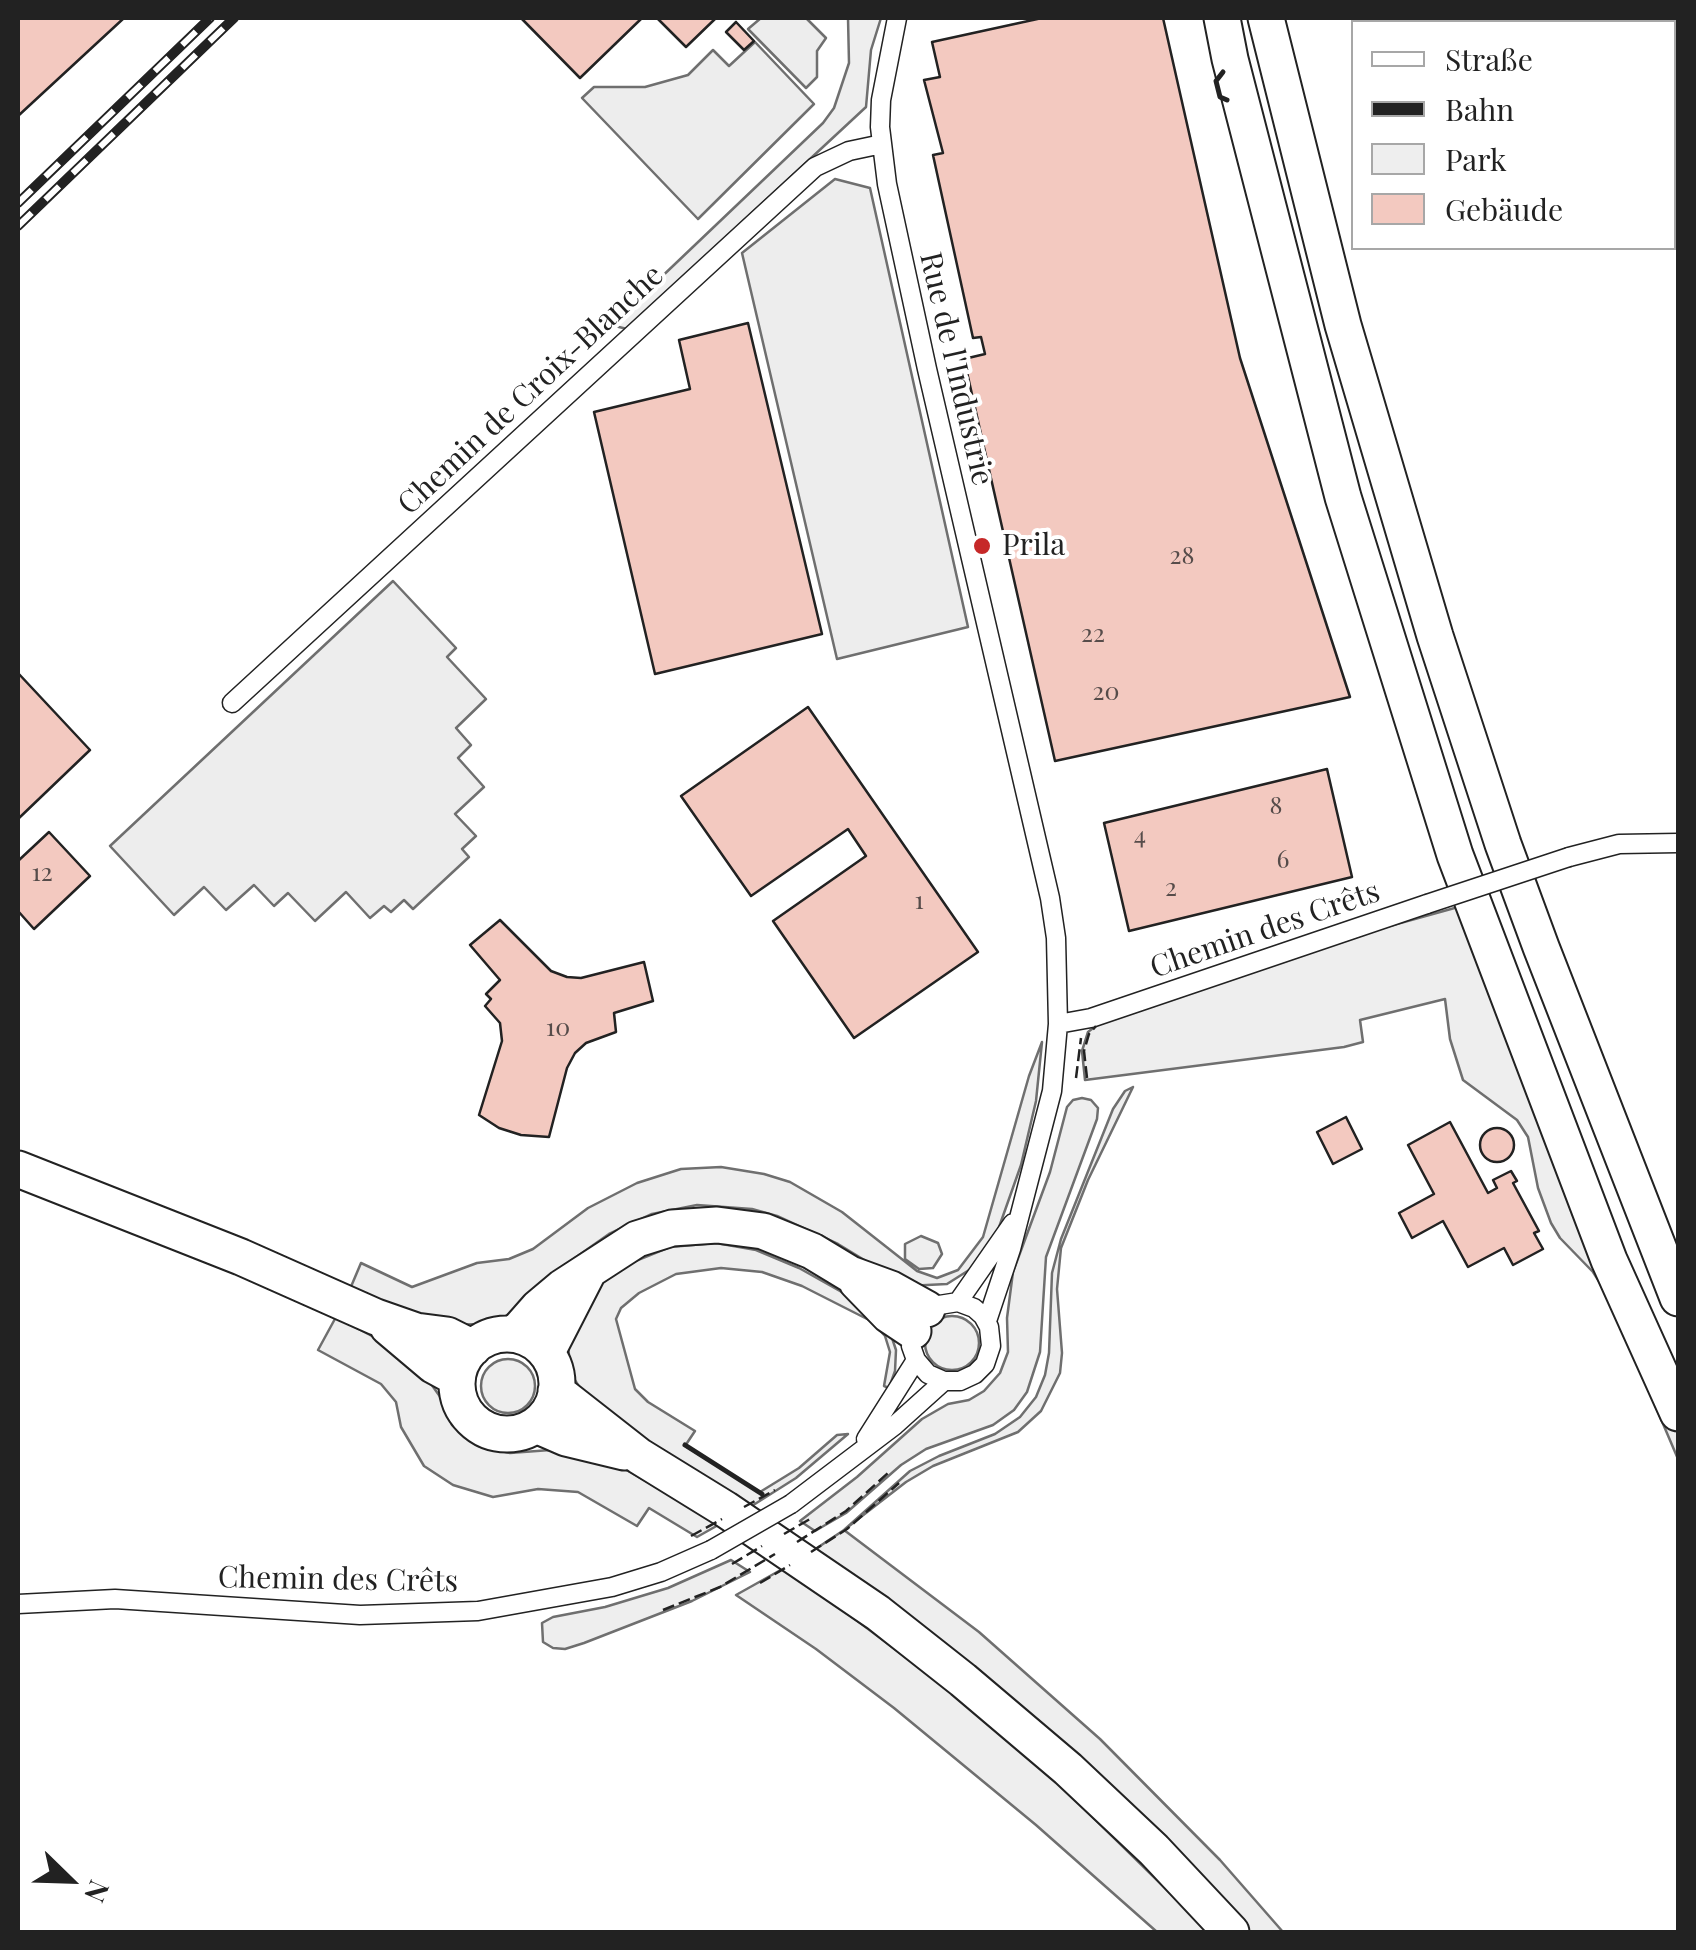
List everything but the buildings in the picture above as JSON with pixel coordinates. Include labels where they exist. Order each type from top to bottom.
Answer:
[{"type":"highway","points":[[1222,18],[1343,496],[1455,855],[1609,1260],[1678,1413]]},
{"type":"highway","points":[[1239,18],[1364,496],[1460,808],[1627,1248],[1678,1364]]},
{"type":"highway","points":[[1266,18],[1343,325],[1441,654],[1503,844],[1566,1016],[1678,1298]]},
{"type":"highway","points":[[18,1169],[175,1230],[376,1317],[433,1365],[465,1363]]},
{"type":"highway","points":[[516,1333],[547,1352],[557,1377],[556,1391],[546,1414],[536,1425],[522,1433],[502,1436],[470,1420],[459,1406],[465,1363],[493,1336],[516,1333],[550,1298],[588,1273],[604,1257],[637,1238],[672,1228],[716,1225],[763,1230],[812,1251],[850,1274],[889,1315],[928,1326]]},
{"type":"highway","points":[[547,1352],[588,1273]]},
{"type":"highway","points":[[556,1391],[639,1456],[863,1603],[962,1680],[1068,1769],[1154,1850],[1231,1932]]},
{"type":"highway","points":[[536,1425],[566,1438],[639,1456]]},
{"type":"street","name":"Rue de l'Industrie","points":[[897,18],[882,87],[882,144],[927,369],[1050,898],[1057,960],[1058,1024]]},
{"type":"street","name":"Chemin de Croix-Blanche","points":[[232,703],[815,167],[849,150],[882,144]]},
{"type":"street","name":"Chemin des Crêts","points":[[18,1604],[115,1600],[360,1615],[478,1611],[612,1587],[712,1550],[791,1504],[912,1411],[944,1381],[968,1378],[985,1364],[992,1340],[986,1321],[1012,1250],[1043,1134],[1058,1024],[1106,1013],[1569,857],[1619,844],[1678,843]]},
{"type":"street","name":"Chemin des Crêts","points":[[857,1452],[928,1326],[1018,1216]]},
{"type":"street","points":[[944,1381],[928,1374],[928,1326],[974,1308],[986,1321]]},
{"type":"green space","points":[[848,18],[881,18],[871,50],[866,107],[627,329],[611,325],[823,123],[834,108],[849,63]]},
{"type":"green space","points":[[1469,904],[1678,1430],[1678,1459],[1609,1297],[1551,1223],[1538,1188],[1528,1137],[1517,1120],[1463,1080],[1450,1039],[1445,999],[1360,1020],[1363,1042],[1344,1047],[1085,1080],[1082,1051],[1088,1032],[1097,1025],[1350,937]]},
{"type":"green space","points":[[1042,1042],[1036,1101],[1021,1165],[998,1230],[977,1265],[947,1284],[907,1286],[838,1244],[777,1216],[752,1209],[697,1205],[652,1214],[609,1234],[572,1260],[526,1304],[502,1318],[479,1324],[451,1325],[418,1319],[350,1289],[361,1263],[412,1287],[477,1263],[509,1259],[533,1249],[588,1208],[637,1183],[681,1169],[721,1167],[790,1182],[842,1212],[917,1271],[937,1278],[958,1270],[983,1237]]},
{"type":"green space","points":[[1133,1087],[1088,1180],[1061,1248],[1057,1289],[1060,1373],[1041,1411],[1018,1432],[933,1466],[906,1482],[844,1530],[910,1471],[995,1434],[1020,1417],[1036,1397],[1049,1353],[1052,1273],[1061,1239],[1113,1109],[1125,1091]]},
{"type":"green space","points":[[1082,1098],[1091,1100],[1098,1108],[1097,1119],[1046,1257],[1040,1352],[1027,1392],[1014,1410],[993,1425],[926,1449],[901,1465],[846,1513],[815,1531],[800,1521],[922,1419],[948,1404],[969,1400],[984,1391],[1000,1373],[1008,1352],[1007,1318],[1013,1272],[1050,1172],[1067,1107]]},
{"type":"green space","points":[[921,1236],[938,1243],[942,1254],[933,1268],[919,1269],[905,1259],[905,1244]]},
{"type":"green space","points":[[716,1243],[756,1250],[847,1295],[889,1329],[896,1350],[889,1388],[884,1386],[890,1352],[885,1336],[871,1321],[802,1286],[762,1272],[721,1268],[676,1274],[639,1293],[621,1308],[616,1319],[635,1389],[648,1402],[695,1431],[685,1446],[760,1492],[799,1468],[837,1435],[848,1434],[796,1478],[747,1509],[587,1399],[571,1374],[568,1346],[594,1289],[628,1264],[670,1247]]},
{"type":"green space","points":[[952,1316],[971,1324],[979,1343],[971,1362],[952,1370],[933,1362],[925,1343],[933,1324]]},
{"type":"green space","points":[[336,1317],[387,1344],[424,1374],[441,1398],[452,1425],[478,1446],[510,1453],[564,1449],[623,1468],[720,1524],[697,1537],[649,1508],[637,1526],[578,1492],[538,1489],[493,1497],[453,1485],[424,1466],[401,1427],[396,1402],[381,1384],[318,1350]]},
{"type":"green space","points":[[508,1359],[527,1367],[535,1386],[527,1405],[508,1413],[489,1405],[481,1386],[489,1367]]},
{"type":"green space","points":[[844,1530],[979,1632],[1100,1739],[1220,1860],[1283,1932],[1250,1932],[1160,1835],[811,1552]]},
{"type":"green space","points":[[731,1560],[750,1572],[692,1601],[584,1643],[565,1649],[543,1642],[542,1623],[553,1617],[605,1607],[668,1588]]},
{"type":"green space","points":[[786,1567],[953,1693],[1055,1780],[1210,1932],[1157,1932],[1036,1825],[894,1708],[736,1595]]},
{"type":"shaded area","points":[[761,18],[806,18],[826,38],[817,51],[817,77],[806,88],[748,29]]},
{"type":"shaded area","points":[[755,42],[814,104],[698,219],[582,98],[594,87],[645,87],[688,75],[713,50],[729,66]]},
{"type":"shaded area","points":[[835,179],[870,188],[968,627],[837,659],[742,253]]},
{"type":"shaded area","points":[[393,581],[456,648],[447,657],[486,699],[456,728],[471,745],[458,758],[484,787],[455,814],[476,836],[462,849],[469,857],[413,909],[404,900],[391,912],[384,906],[370,918],[346,892],[315,921],[288,893],[274,906],[254,885],[226,910],[204,887],[174,915],[110,846]]},
{"type":"railway","points":[[18,203],[210,18]]},
{"type":"railway","points":[[18,226],[234,18]]},
{"type":"fence","points":[[1087,1078],[1084,1051],[1096,1026]]},
{"type":"fence","points":[[1076,1078],[1081,1038]]},
{"type":"fence","points":[[797,1542],[846,1511],[888,1473]]},
{"type":"fence","points":[[811,1552],[847,1529],[899,1483]]},
{"type":"fence","points":[[744,1507],[775,1490]]},
{"type":"fence","points":[[691,1536],[722,1519]]},
{"type":"fence","points":[[784,1534],[810,1519]]},
{"type":"fence","points":[[732,1564],[762,1546]]},
{"type":"fence","points":[[663,1610],[720,1587],[775,1554]]},
{"type":"fence","points":[[760,1583],[790,1565]]},
{"type":"wall","points":[[1223,72],[1216,81],[1220,97],[1227,100]]},
{"type":"wall","points":[[685,1445],[762,1494]]},
{"type":"place","name":"Prila","points":[[982,546]]}]
